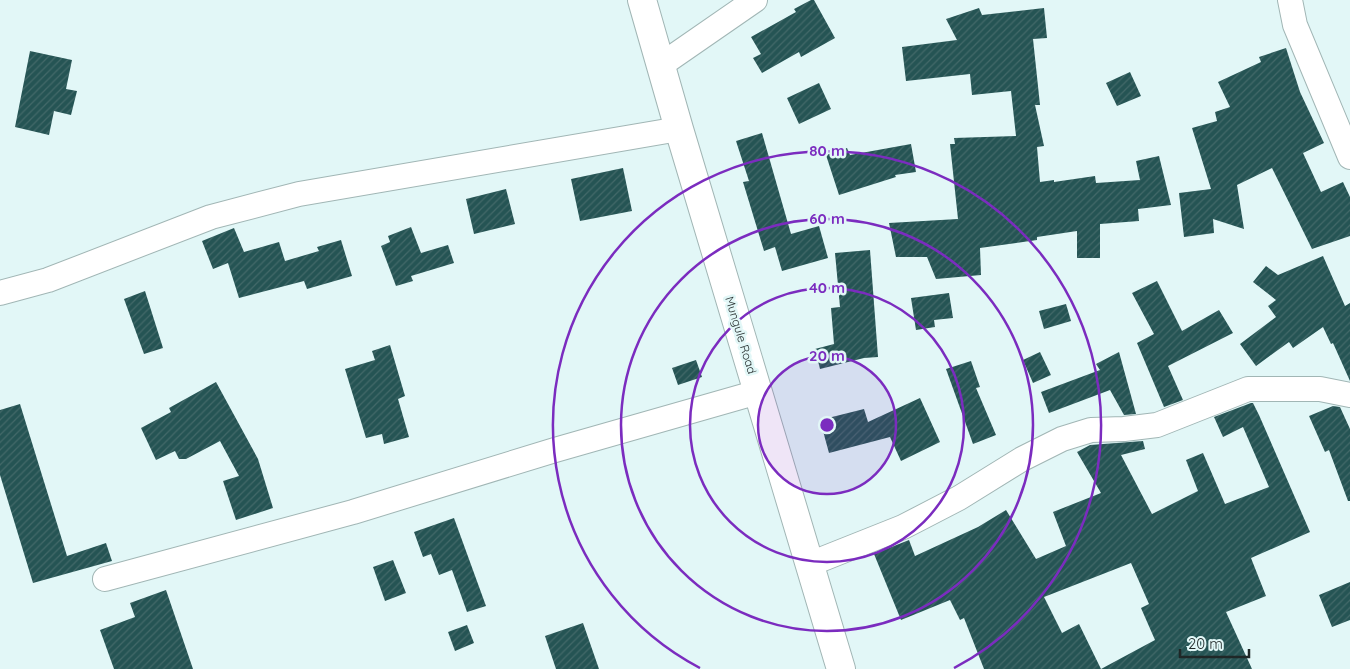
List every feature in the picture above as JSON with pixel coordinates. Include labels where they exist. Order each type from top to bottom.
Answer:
[{"type":"street","name":"Mungule Road","points":[[642,0],[841,669]]},
{"type":"street","points":[[661,65],[756,0]]},
{"type":"street","points":[[1290,0],[1295,25],[1350,157]]},
{"type":"street","points":[[0,293],[48,280],[211,217],[299,194],[679,129]]},
{"type":"street","points":[[810,564],[903,527],[959,498],[1022,459],[1062,439],[1091,430],[1157,425],[1248,389],[1320,389],[1350,395]]},
{"type":"street","points":[[104,579],[354,512],[555,450],[758,392]]},
{"type":"building","points":[[814,0],[835,38],[801,57],[799,52],[762,73],[753,58],[761,54],[751,37],[796,12],[794,9]]},
{"type":"building","points":[[979,8],[982,15],[1044,8],[1047,38],[1033,39],[1040,105],[1035,105],[1044,146],[1037,147],[1040,182],[1054,180],[1054,182],[1095,176],[1096,183],[1140,180],[1136,161],[1159,156],[1171,205],[1138,209],[1139,221],[1100,224],[1100,258],[1077,258],[1077,231],[1037,237],[1037,240],[980,248],[981,275],[936,279],[927,257],[896,257],[889,223],[958,219],[950,144],[955,144],[954,138],[1016,136],[1011,91],[972,95],[970,74],[906,81],[902,47],[957,40],[946,19]]},
{"type":"building","points":[[1286,48],[1300,92],[1324,143],[1303,153],[1321,192],[1343,182],[1350,197],[1350,236],[1312,249],[1272,168],[1237,185],[1244,229],[1213,219],[1214,233],[1184,237],[1179,193],[1211,189],[1192,128],[1217,121],[1215,112],[1230,107],[1218,82],[1261,62],[1259,57]]},
{"type":"building","points":[[30,51],[72,60],[66,89],[77,91],[71,115],[54,111],[49,135],[15,127]]},
{"type":"building","points":[[1130,72],[1141,96],[1117,106],[1106,83]]},
{"type":"building","points":[[819,83],[831,109],[799,124],[787,98]]},
{"type":"building","points":[[762,133],[791,234],[819,226],[828,258],[782,271],[775,247],[764,251],[743,182],[749,181],[736,141]]},
{"type":"building","points":[[911,144],[916,172],[895,175],[896,177],[839,195],[826,155],[847,148],[850,155]]},
{"type":"building","points":[[623,168],[632,211],[580,221],[571,179]]},
{"type":"building","points":[[506,189],[515,224],[474,234],[466,199]]},
{"type":"building","points":[[411,227],[421,253],[448,245],[454,263],[411,276],[413,281],[396,286],[381,246],[390,242],[388,236]]},
{"type":"building","points":[[234,228],[244,252],[279,242],[285,261],[319,251],[317,247],[341,240],[352,276],[307,289],[304,281],[239,298],[228,263],[213,269],[202,241]]},
{"type":"building","points":[[870,250],[878,357],[864,358],[820,369],[815,349],[834,344],[831,308],[840,307],[835,253]]},
{"type":"building","points":[[1323,256],[1345,306],[1350,303],[1350,381],[1333,343],[1331,344],[1323,327],[1293,348],[1289,342],[1256,366],[1240,344],[1276,317],[1268,306],[1276,300],[1253,282],[1266,266],[1278,275]]},
{"type":"building","points":[[1157,281],[1182,331],[1219,310],[1233,333],[1168,366],[1183,400],[1164,407],[1137,343],[1154,334],[1132,293]]},
{"type":"building","points":[[145,291],[163,348],[144,354],[124,299]]},
{"type":"building","points":[[949,293],[953,318],[934,320],[935,327],[916,330],[911,298]]},
{"type":"building","points":[[1066,304],[1071,321],[1044,329],[1039,311]]},
{"type":"building","points":[[390,345],[405,396],[398,399],[409,437],[384,444],[382,434],[366,438],[345,369],[375,360],[372,351]]},
{"type":"building","points":[[1040,352],[1051,375],[1033,383],[1023,360]]},
{"type":"building","points":[[1119,352],[1136,414],[1124,415],[1110,390],[1049,413],[1041,392],[1100,370],[1096,364]]},
{"type":"building","points":[[696,360],[702,377],[678,385],[672,368]]},
{"type":"building","points":[[971,361],[980,387],[976,388],[996,435],[973,444],[946,369]]},
{"type":"building","points":[[216,382],[258,459],[273,508],[236,520],[223,481],[239,476],[220,441],[186,459],[179,459],[175,451],[156,460],[141,428],[171,412],[169,408]]},
{"type":"building","points":[[920,398],[940,442],[901,461],[890,437],[829,453],[820,420],[864,409],[868,422]]},
{"type":"building","points":[[1253,403],[1310,532],[1251,558],[1266,596],[1226,612],[1252,669],[1101,669],[984,669],[964,618],[960,620],[950,600],[901,620],[874,554],[909,540],[915,556],[978,527],[1006,510],[1036,559],[1066,546],[1053,512],[1101,493],[1077,452],[1090,445],[1143,441],[1145,449],[1121,455],[1152,514],[1198,491],[1186,460],[1203,453],[1225,504],[1269,487],[1243,427],[1223,437],[1214,417]],"holes":[[[1131,563],[1149,604],[1141,608],[1155,640],[1101,669],[1079,624],[1062,633],[1044,597]]]},
{"type":"building","points":[[20,404],[67,556],[106,543],[112,561],[33,583],[0,475],[0,410]]},
{"type":"building","points":[[1333,406],[1340,407],[1350,429],[1350,501],[1348,501],[1329,450],[1325,452],[1309,416]]},
{"type":"building","points":[[454,518],[486,606],[467,612],[452,570],[439,575],[431,554],[423,557],[414,532]]},
{"type":"building","points":[[393,560],[406,593],[385,601],[373,567]]},
{"type":"building","points":[[1350,582],[1350,620],[1332,627],[1319,595]]},
{"type":"building","points":[[166,590],[193,669],[114,669],[100,630],[135,617],[130,603]]},
{"type":"building","points":[[583,623],[599,669],[556,669],[545,636]]},
{"type":"building","points":[[467,625],[474,643],[455,651],[448,632]]}]
